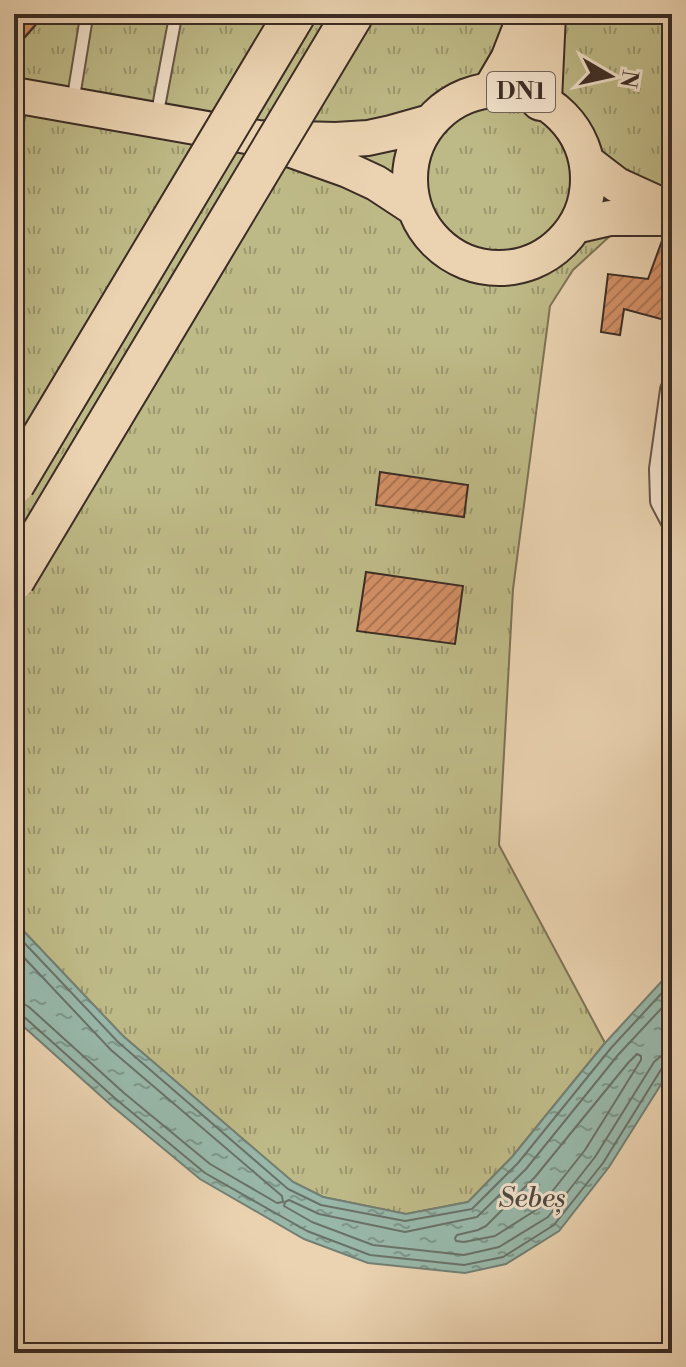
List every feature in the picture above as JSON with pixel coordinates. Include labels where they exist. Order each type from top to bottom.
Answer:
[{"type":"highway","points":[[14,484],[295,14]]},
{"type":"highway","points":[[14,580],[353,14]]},
{"type":"highway","points":[[494,89],[511,60],[529,14]]},
{"type":"highway","points":[[541,100],[545,14]]},
{"type":"main road","name":"DN1","points":[[494,89],[519,91],[541,100],[562,116],[578,137],[587,162],[585,206],[575,226],[557,248],[527,264],[503,269],[475,266],[449,254],[428,234],[414,208],[409,178],[414,148],[430,122],[448,105],[470,94],[494,89]]},
{"type":"main road","name":"DN1","points":[[18,96],[258,138],[348,170],[376,183],[414,208]]},
{"type":"main road","name":"DN1","points":[[258,138],[368,138],[430,122]]},
{"type":"main road","name":"DN1","points":[[587,162],[617,185],[672,210]]},
{"type":"main road","points":[[575,226],[610,218],[672,218]]},
{"type":"street","points":[[672,390],[661,469],[662,501],[672,520]]},
{"type":"lane","points":[[59,14],[87,16],[72,106]]},
{"type":"lane","points":[[156,119],[176,14]]},
{"type":"lane","points":[[14,142],[18,96]]},
{"type":"green space","points":[[14,14],[672,14],[672,192],[627,179],[610,236],[573,270],[550,306],[513,589],[499,845],[605,1043],[512,1157],[468,1202],[406,1214],[323,1197],[293,1182],[123,1036],[14,921]]},
{"type":"water","name":"Sebeș","points":[[14,921],[123,1036],[293,1182],[323,1197],[406,1214],[468,1202],[512,1157],[605,1043],[672,970],[672,1067],[609,1167],[559,1231],[506,1264],[465,1273],[368,1263],[304,1239],[200,1179],[14,1018]]},
{"type":"building","points":[[14,14],[45,14],[14,50]]},
{"type":"building","points":[[663,238],[672,238],[672,322],[624,309],[620,335],[601,332],[608,274],[648,279]]},
{"type":"building","points":[[380,472],[468,485],[464,517],[376,505]]},
{"type":"building","points":[[366,572],[463,586],[455,644],[357,631]]}]
